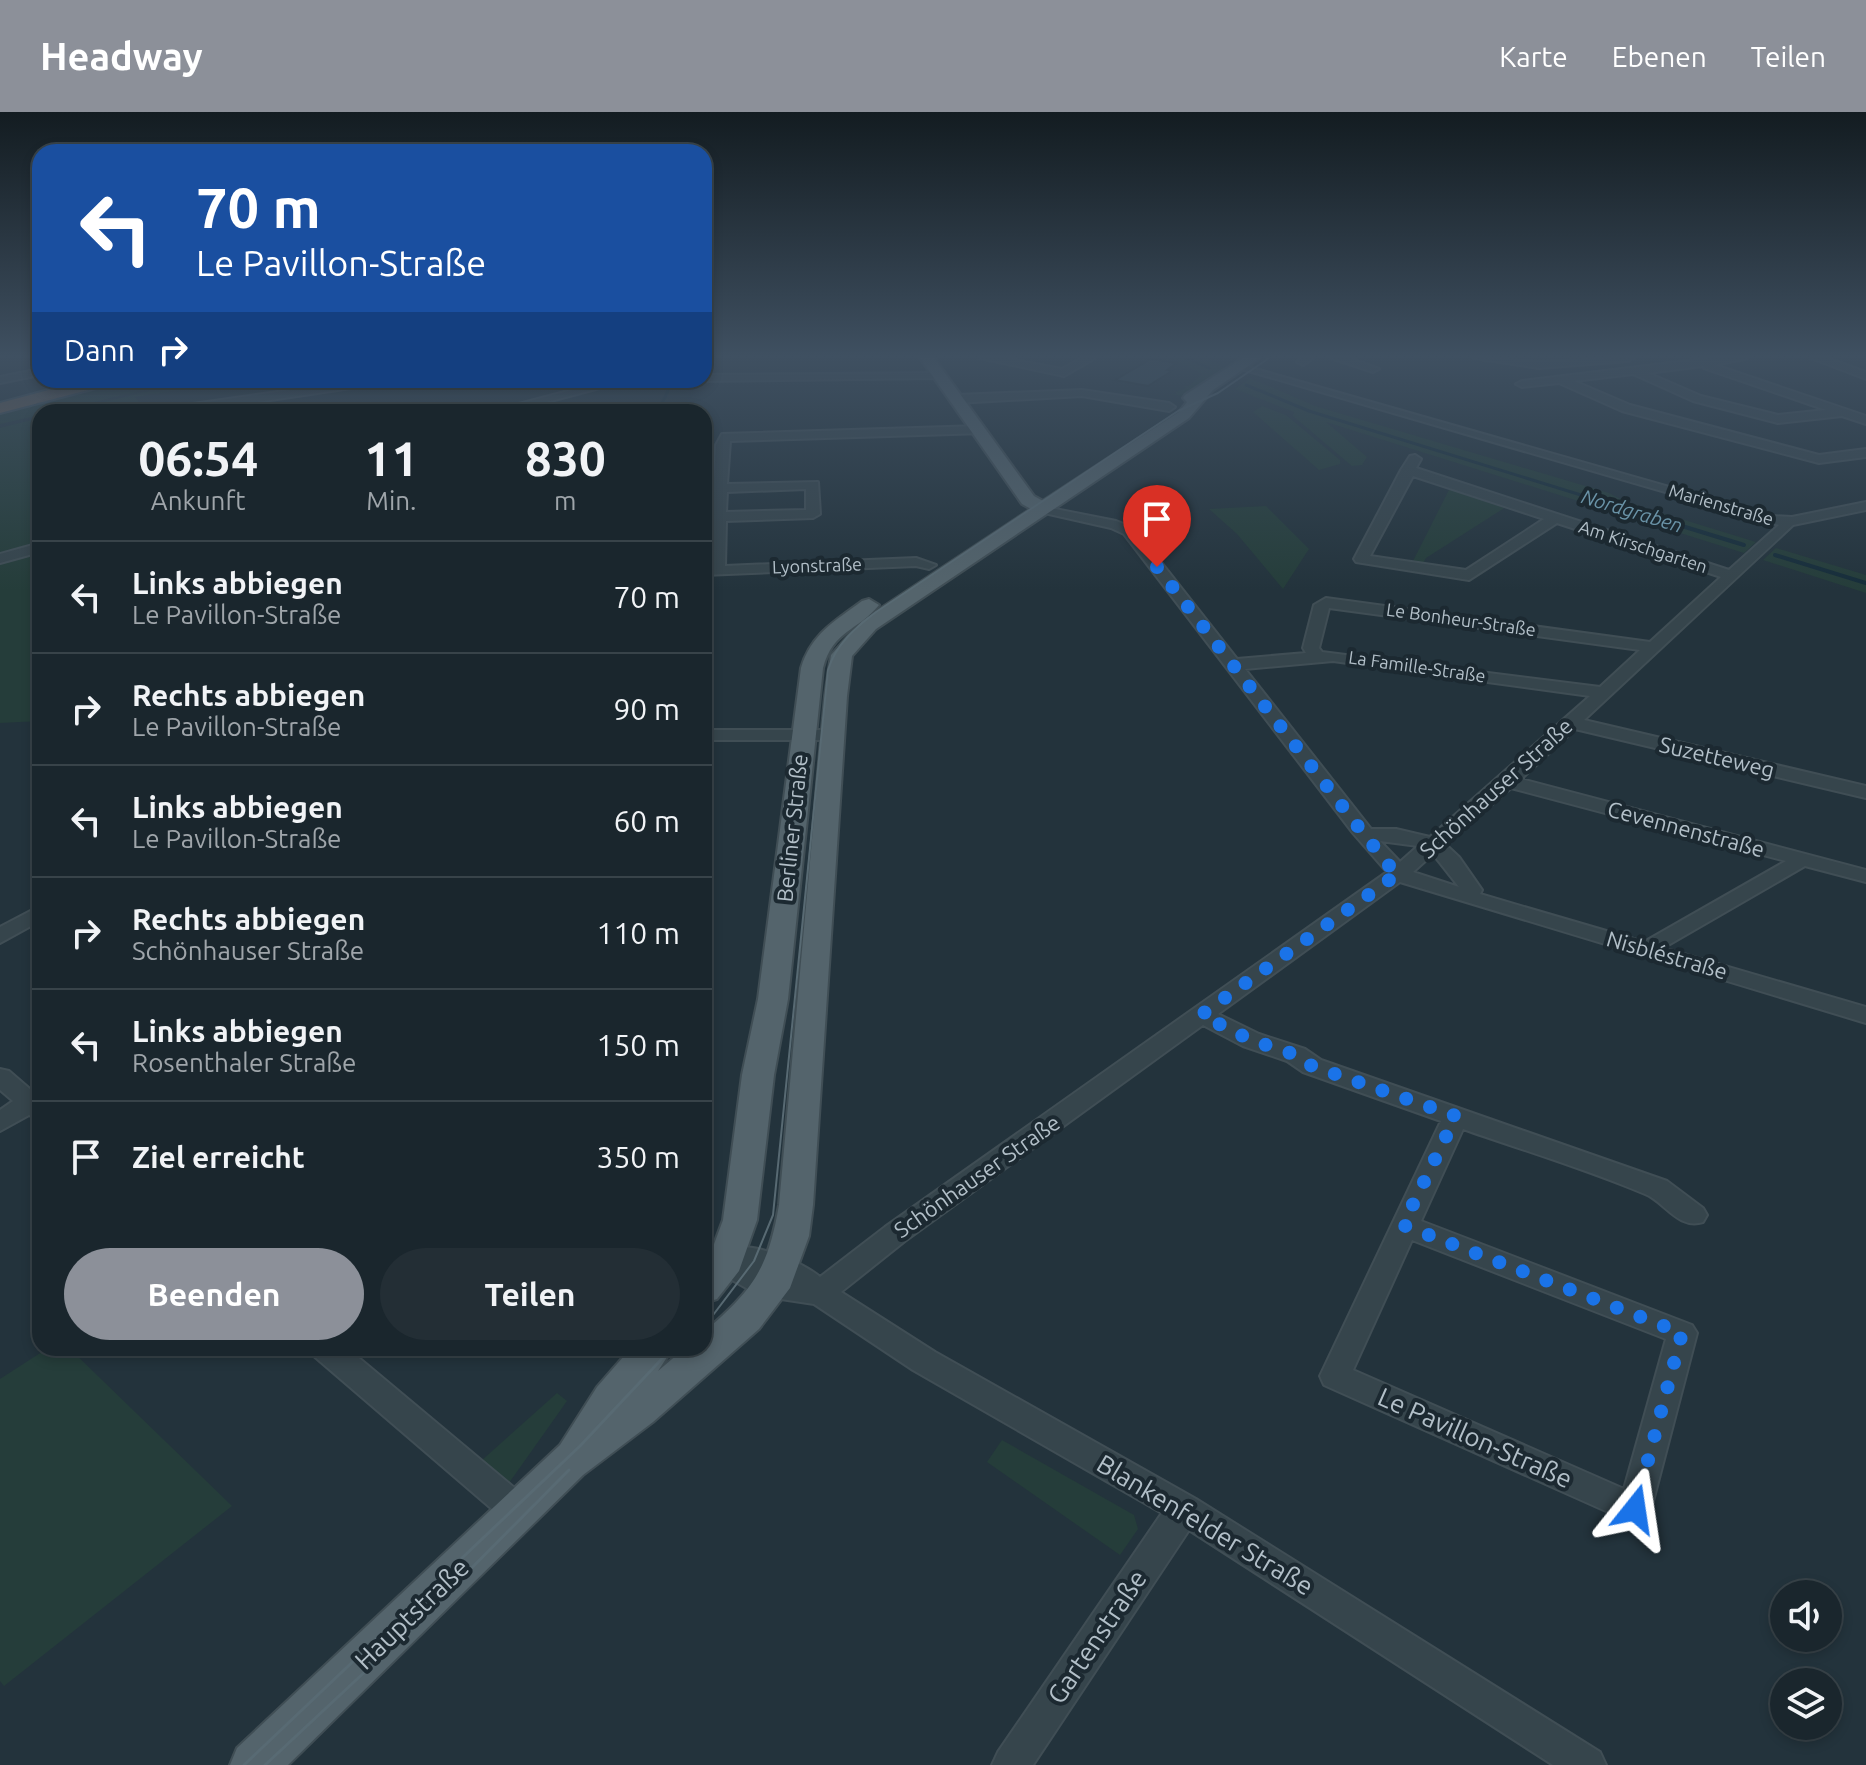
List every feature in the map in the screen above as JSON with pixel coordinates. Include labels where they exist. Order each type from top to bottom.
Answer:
[{"type":"main road","points":[[984,435],[1036,504],[1051,488],[1126,435]]},
{"type":"main road","points":[[1015,477],[1051,488],[1137,447],[1154,435]]},
{"type":"main road","points":[[1116,442],[1137,447]]},
{"type":"main road","name":"Berliner Straße","points":[[726,1261],[740,1220],[758,1075],[770,1020],[800,776],[802,735],[817,650],[825,638],[845,621],[929,565],[1036,504]]},
{"type":"main road","name":"Berliner Straße","points":[[777,1277],[796,1205],[838,669],[846,648],[859,633],[1036,504]]},
{"type":"main road","points":[[712,1279],[726,1261]]},
{"type":"main road","name":"Hauptstraße","points":[[712,1348],[746,1318],[777,1277]]},
{"type":"main road","name":"Hauptstraße","points":[[569,1462],[611,1399],[647,1356]]},
{"type":"main road","name":"Hauptstraße","points":[[254,1765],[569,1462],[639,1410],[702,1356]]},
{"type":"street","points":[[712,560],[721,517],[723,440],[729,436],[765,435]]},
{"type":"street","name":"Marienstraße","points":[[1494,435],[1786,522]]},
{"type":"street","points":[[1729,435],[1819,459],[1866,453]]},
{"type":"street","name":"Am Kirschgarten","points":[[1555,518],[1469,575],[1361,559],[1412,464],[1555,518],[1731,575]]},
{"type":"street","points":[[712,467],[722,466]]},
{"type":"street","points":[[712,517],[813,514],[813,485],[722,488]]},
{"type":"street","points":[[1036,504],[1129,531],[1391,868],[1399,873]]},
{"type":"street","points":[[1786,522],[1866,506]]},
{"type":"street","name":"Schönhauser Straße","points":[[820,1293],[1399,873],[1507,781],[1786,526],[1786,522]]},
{"type":"street","points":[[0,559],[32,549]]},
{"type":"street","name":"Lyonstraße","points":[[712,570],[916,562],[929,565]]},
{"type":"street","name":"Le Bonheur-Straße","points":[[1316,655],[1311,648],[1322,605],[1326,603],[1652,647]]},
{"type":"street","name":"La Famille-Straße","points":[[1231,665],[1316,655],[1602,692]]},
{"type":"street","name":"Suzetteweg","points":[[1569,722],[1866,792]]},
{"type":"street","points":[[712,735],[834,735]]},
{"type":"street","name":"Cevennenstraße","points":[[1507,781],[1866,876]]},
{"type":"street","points":[[1366,836],[1375,834],[1423,841],[1444,853],[1471,890],[1468,897]]},
{"type":"street","points":[[1651,950],[1654,943],[1795,865],[1798,858]]},
{"type":"street","name":"Nisbléstraße","points":[[1399,873],[1411,880],[1866,1015]]},
{"type":"street","points":[[0,936],[32,917]]},
{"type":"street","points":[[1201,1015],[1251,1040],[1296,1055],[1312,1066],[1658,1188],[1693,1215]]},
{"type":"street","points":[[0,1077],[32,1099]]},
{"type":"street","points":[[0,1122],[32,1106]]},
{"type":"street","name":"Le Pavillon-Straße","points":[[1403,1225],[1682,1333],[1635,1509],[1335,1376],[1403,1225],[1456,1116]]},
{"type":"street","points":[[726,1261],[746,1277],[777,1277],[820,1293]]},
{"type":"street","name":"Blankenfelder Straße","points":[[820,1293],[924,1361],[1184,1509],[1587,1765]]},
{"type":"street","points":[[335,1356],[518,1511]]},
{"type":"street","name":"Gartenstraße","points":[[1011,1765],[1184,1509]]},
{"type":"green space","points":[[0,435],[32,435],[32,545],[0,555]]},
{"type":"green space","points":[[1279,435],[1310,435],[1340,460],[1340,464],[1319,470]]},
{"type":"green space","points":[[1316,435],[1341,435],[1367,457],[1362,465],[1352,466]]},
{"type":"green space","points":[[1368,435],[1413,435],[1609,493],[1626,502],[1756,542],[1744,553]]},
{"type":"green space","points":[[1451,486],[1509,505],[1426,558],[1421,567],[1411,565]]},
{"type":"green space","points":[[1266,506],[1309,549],[1283,589],[1237,534],[1209,509]]},
{"type":"green space","points":[[1776,548],[1866,575],[1866,593],[1763,560]]},
{"type":"green space","points":[[32,551],[32,721],[0,723],[0,561]]},
{"type":"green space","points":[[36,1356],[77,1356],[232,1506],[4,1686],[0,1681],[0,1379]]},
{"type":"green space","points":[[557,1393],[567,1401],[509,1483],[481,1461]]},
{"type":"green space","points":[[1002,1440],[1134,1515],[1138,1529],[1120,1555],[987,1462]]},
{"type":"waterway","name":"Nordgraben","points":[[1387,435],[1665,521]]},
{"type":"waterway","name":"Nordgraben","points":[[1659,519],[1744,545]]},
{"type":"waterway","name":"Nordgraben","points":[[1775,555],[1866,583]]},
{"type":"tram line","points":[[712,1316],[754,1261],[773,1215],[828,670],[836,652],[876,612],[1142,435]]},
{"type":"tram line","points":[[244,1765],[580,1446],[664,1356]]},
{"type":"tram line","points":[[265,1765],[415,1625],[569,1470]]},
{"type":"route","points":[[1157,567],[1360,829],[1391,868],[1399,873],[1201,1015],[1251,1040],[1296,1055],[1312,1066],[1456,1116],[1403,1225],[1682,1333],[1635,1509]]}]
